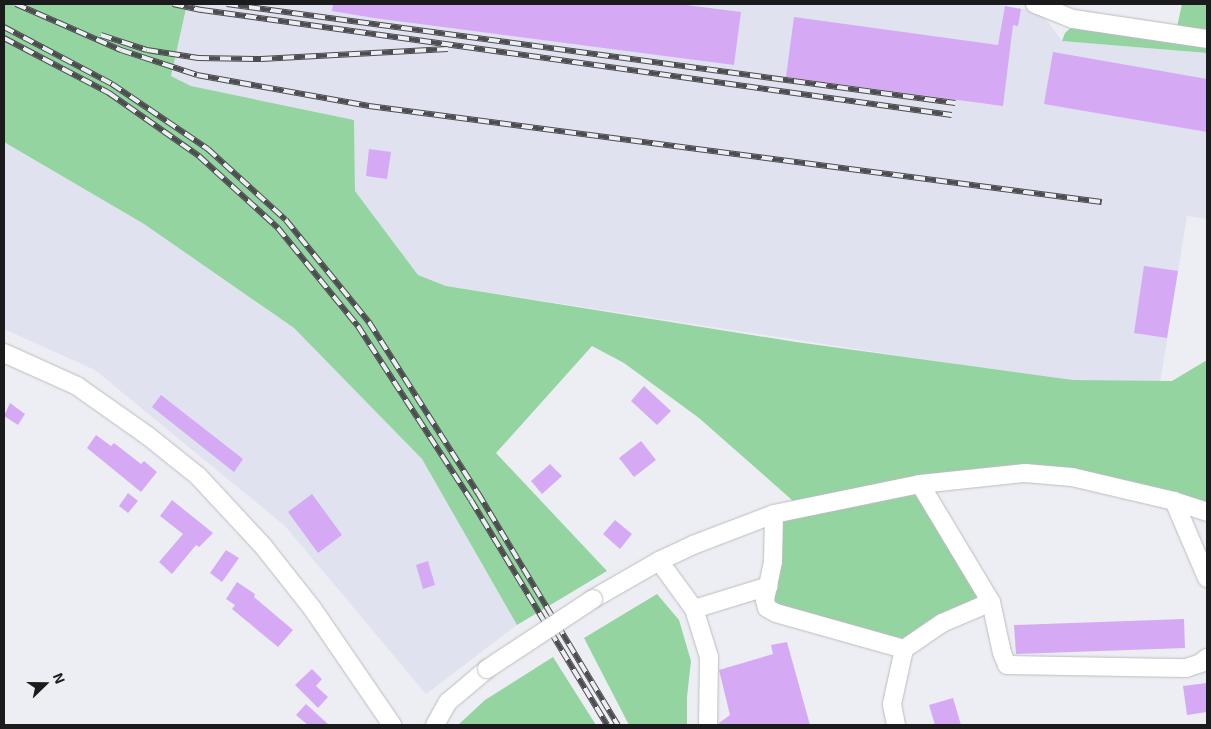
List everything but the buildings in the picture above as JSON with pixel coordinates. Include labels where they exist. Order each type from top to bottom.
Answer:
[{"type":"street","points":[[1036,4],[1073,19],[1207,39]]},
{"type":"street","points":[[4,353],[78,386],[148,436],[198,476],[263,546],[312,608],[392,725]]},
{"type":"street","points":[[435,725],[448,702],[487,669],[593,599],[659,561],[693,545],[774,514],[920,484],[1025,473],[1072,477],[1174,501],[1207,512]]},
{"type":"street","points":[[920,484],[991,602],[1002,654],[1007,665],[1186,668],[1201,663],[1207,658]]},
{"type":"street","points":[[1174,501],[1207,578]]},
{"type":"street","points":[[774,514],[773,562],[765,600],[767,608],[776,613],[904,649]]},
{"type":"street","points":[[659,561],[694,609],[709,657],[708,725]]},
{"type":"street","points":[[694,609],[769,586]]},
{"type":"street","points":[[896,725],[892,704],[904,649],[942,623],[991,602]]},
{"type":"shaded area","points":[[187,4],[994,4],[1041,12],[1062,41],[1207,53],[1207,219],[1187,216],[1160,383],[1073,380],[986,369],[446,286],[418,275],[355,191],[354,120],[191,86],[171,76]]},
{"type":"shaded area","points":[[4,142],[144,224],[294,328],[422,459],[517,625],[426,694],[285,526],[95,370],[4,329]]},
{"type":"green space","points":[[4,4],[187,4],[171,76],[191,86],[354,120],[355,191],[418,275],[446,286],[796,342],[1073,380],[1172,381],[1207,360],[1207,507],[1072,477],[921,484],[991,602],[904,649],[767,608],[774,514],[801,508],[699,418],[624,363],[592,346],[496,453],[607,571],[517,625],[422,459],[294,328],[144,224],[4,142]]},
{"type":"green space","points":[[1182,4],[1207,4],[1207,33],[1177,27]]},
{"type":"green space","points":[[1074,25],[1207,44],[1207,53],[1062,41],[1065,33]]},
{"type":"green space","points":[[657,594],[679,620],[691,661],[687,697],[687,725],[629,725],[584,638]]},
{"type":"green space","points":[[553,657],[596,725],[458,725],[485,700]]},
{"type":"railway","points":[[16,4],[121,50],[197,75],[369,106],[1102,202]]},
{"type":"railway","points":[[173,4],[202,10],[952,115]]},
{"type":"railway","points":[[227,4],[955,103]]},
{"type":"railway","points":[[4,27],[112,84],[208,149],[286,220],[369,322],[478,493],[618,725]]},
{"type":"railway","points":[[101,35],[147,50],[198,58],[261,59],[448,49]]},
{"type":"railway","points":[[4,38],[109,93],[199,156],[278,228],[358,326],[471,500],[607,725]]}]
